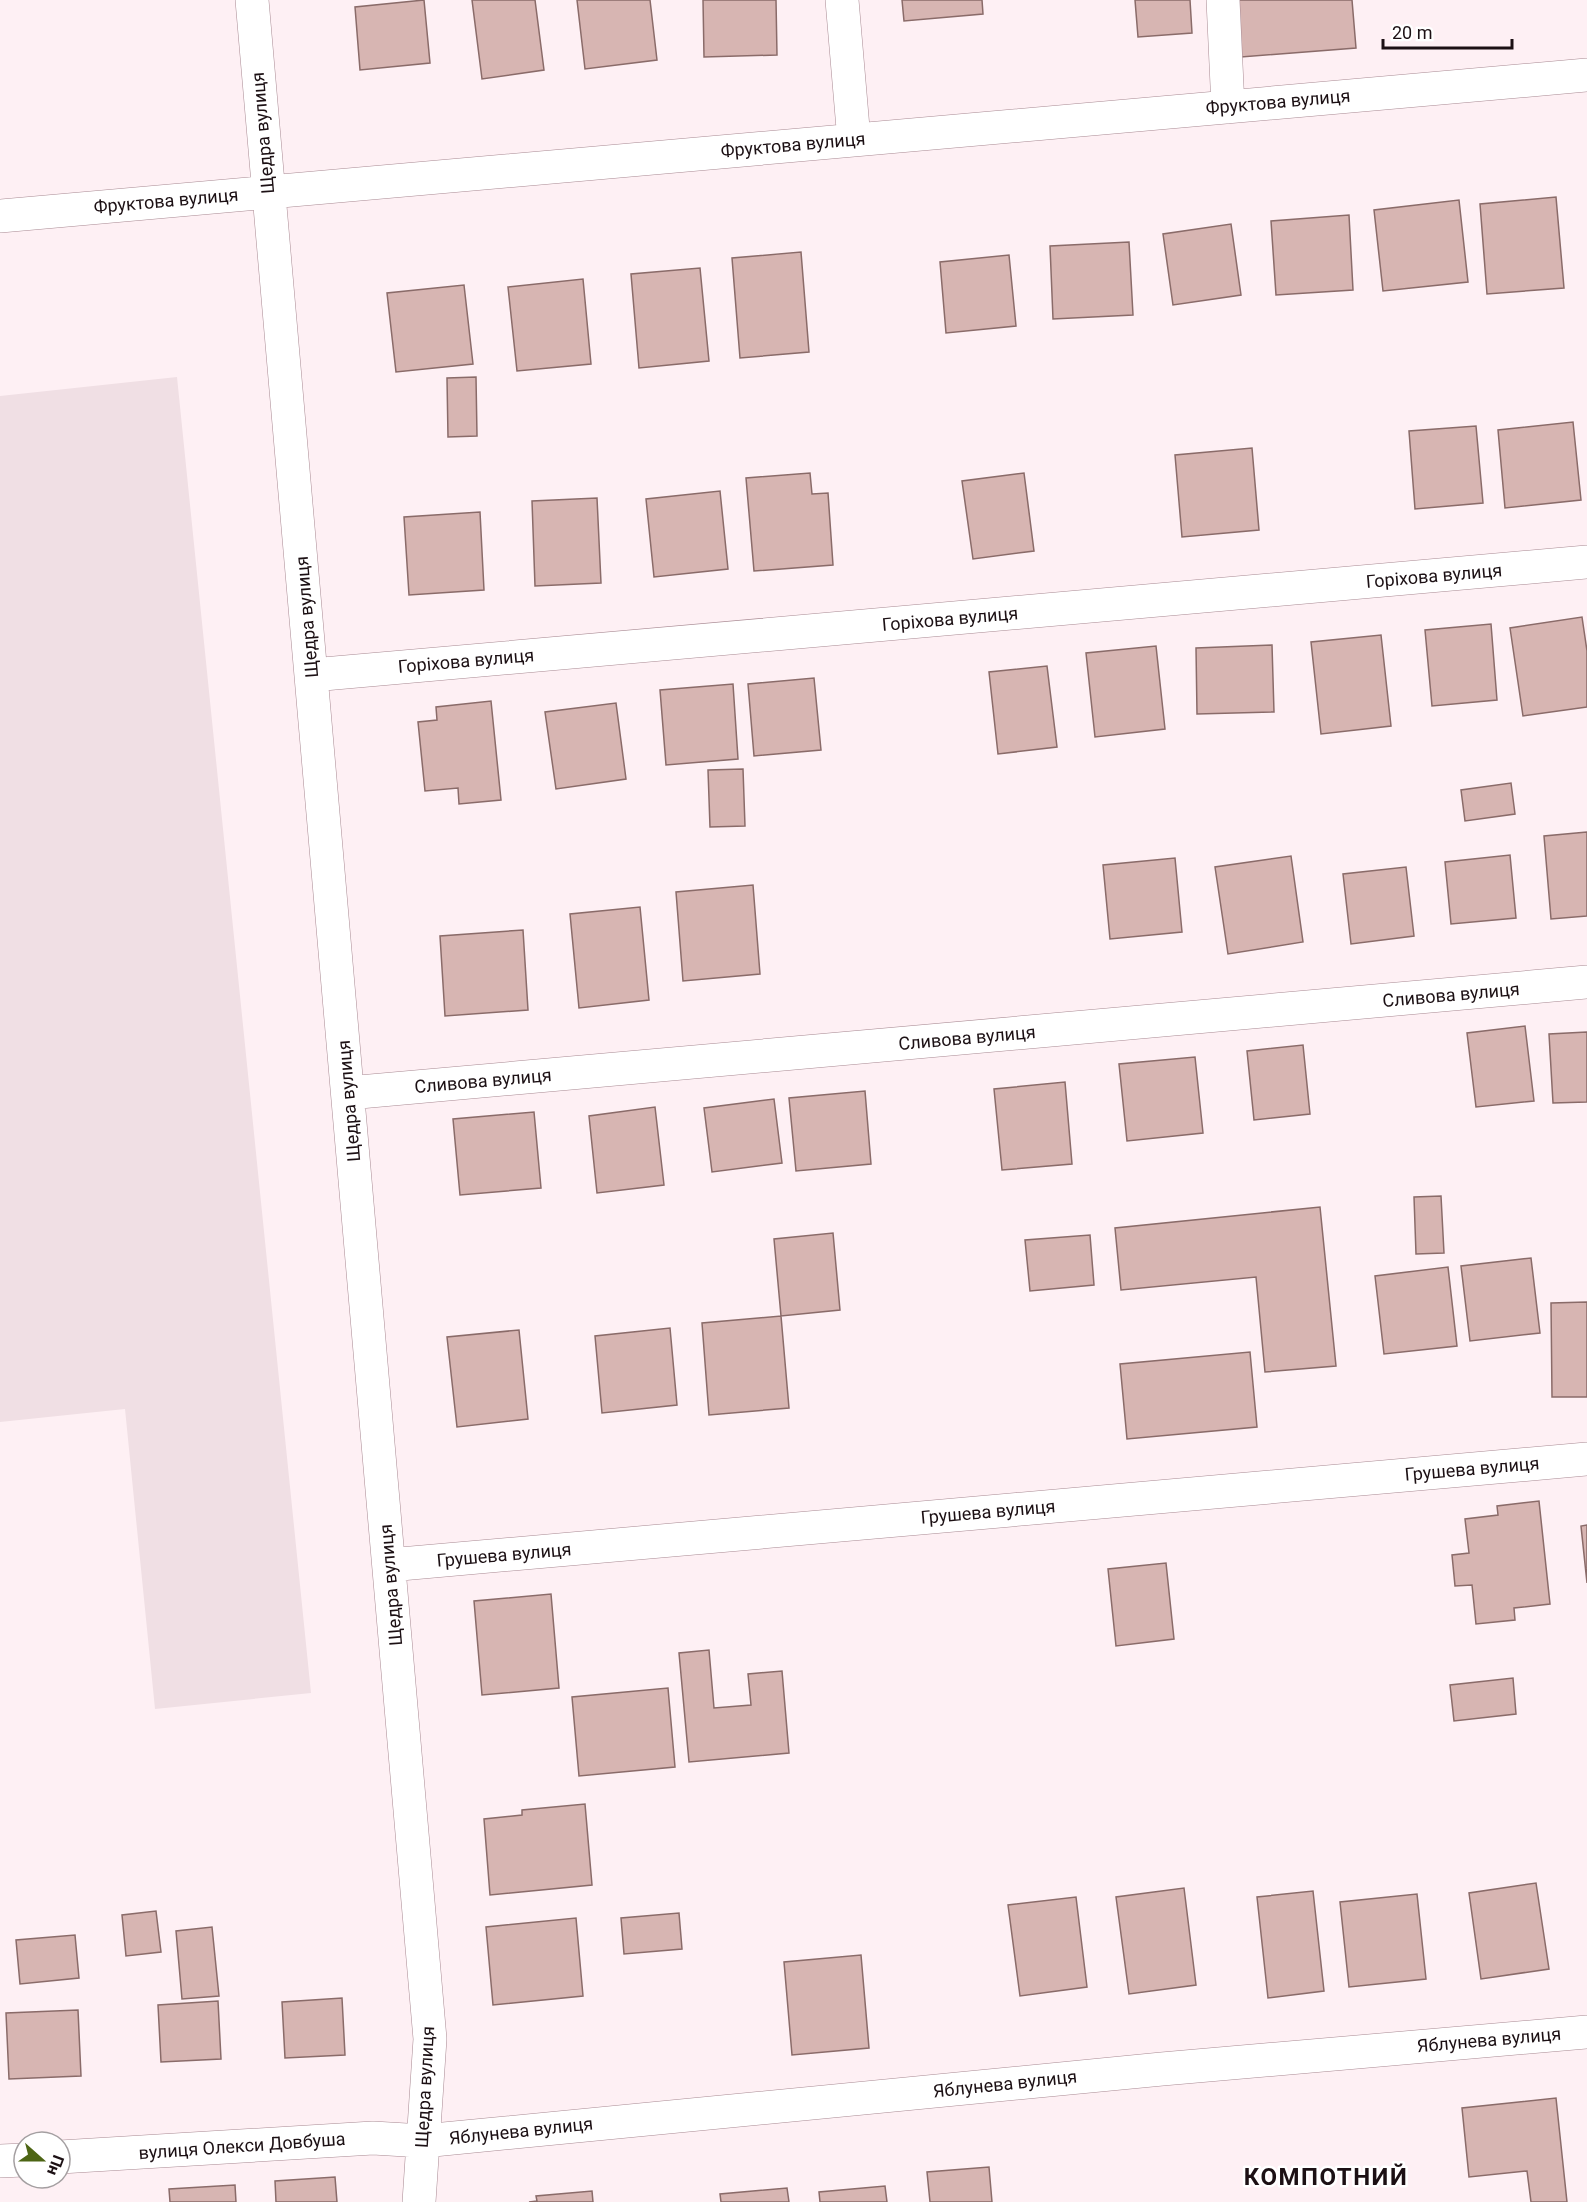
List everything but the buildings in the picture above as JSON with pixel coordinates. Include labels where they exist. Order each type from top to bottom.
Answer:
[{"type":"street","name":"Щедра вулиця","points":[[252,0],[430,2039],[418,2202]]},
{"type":"street","points":[[842,0],[854,140]]},
{"type":"street","points":[[1223,0],[1228,107]]},
{"type":"street","name":"Фруктова вулиця","points":[[0,216],[1587,75]]},
{"type":"street","name":"Горіхова вулиця","points":[[312,675],[1587,562]]},
{"type":"street","name":"Сливова вулиця","points":[[348,1093],[1587,982]]},
{"type":"street","name":"Грушева вулиця","points":[[389,1565],[1587,1459]]},
{"type":"street","name":"Яблунева вулиця","points":[[423,2141],[1162,2069],[1587,2032]]},
{"type":"street","name":"вулиця Олекси Довбуша","points":[[72,2156],[374,2138],[423,2141]]},
{"type":"shaded area","points":[[177,377],[311,1693],[155,1709],[125,1409],[0,1422],[0,396]]},
{"type":"district","name":"КОМПОТНИЙ","points":[[1326,2177]]}]
